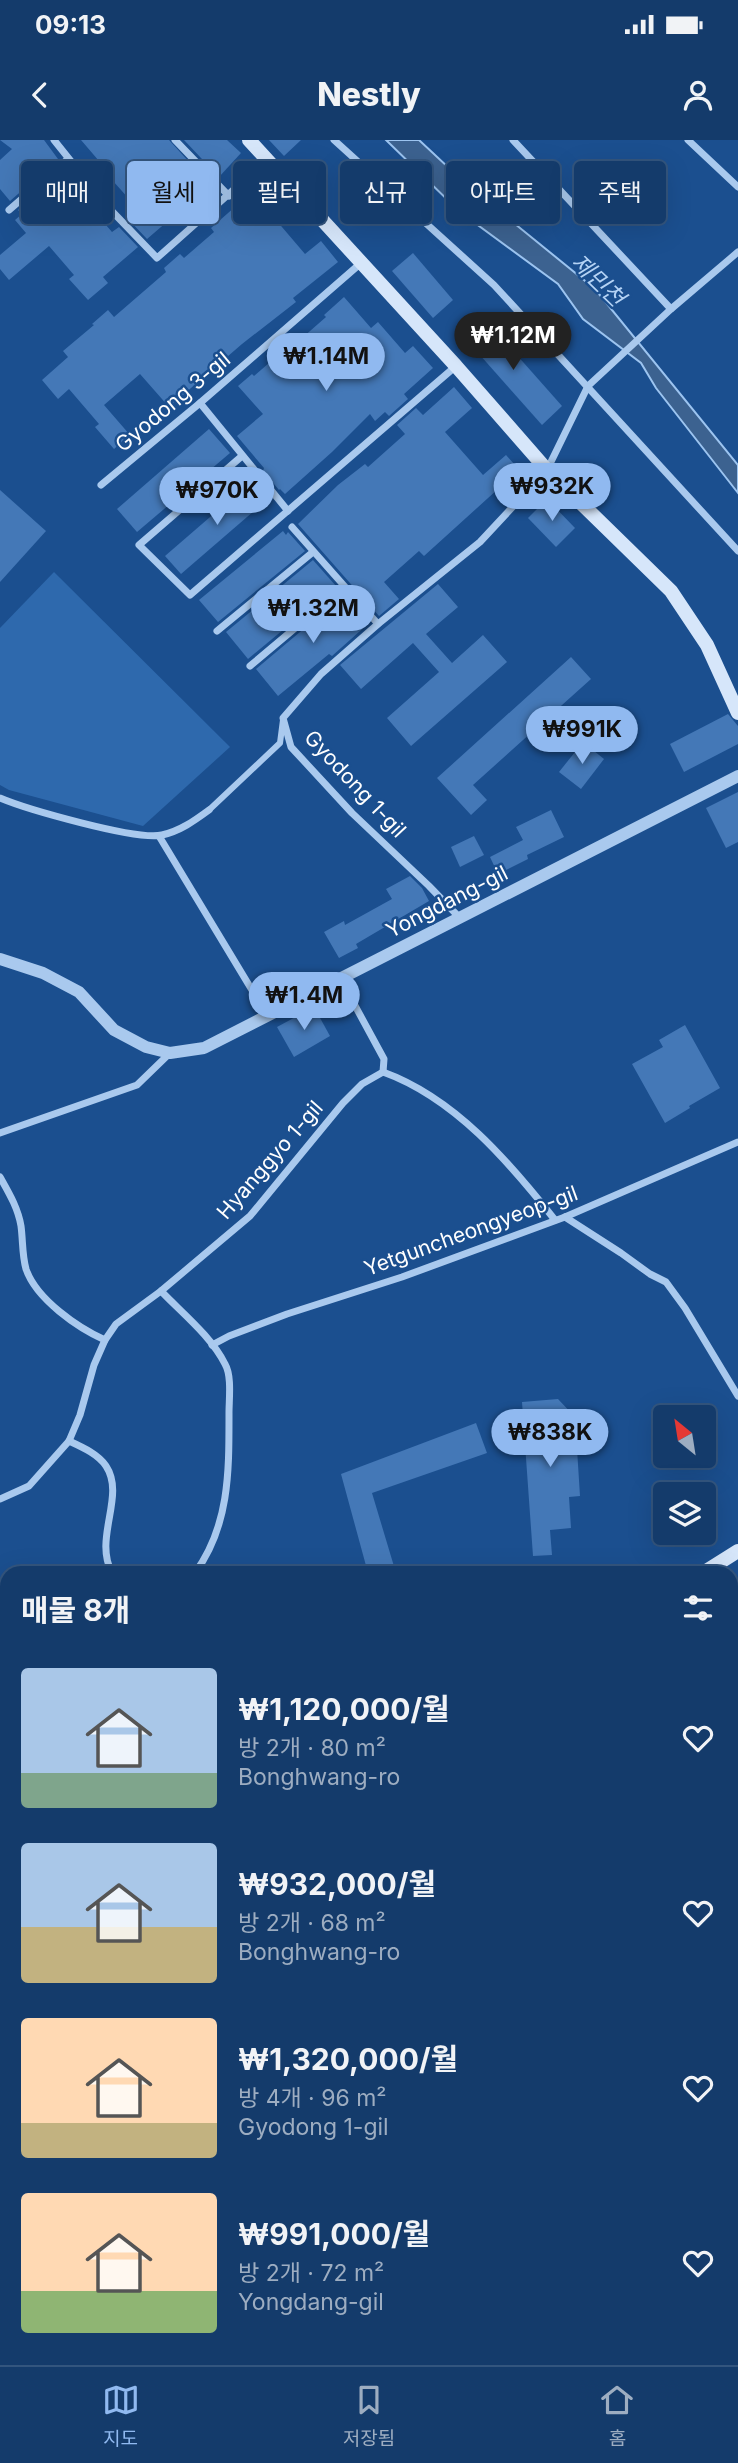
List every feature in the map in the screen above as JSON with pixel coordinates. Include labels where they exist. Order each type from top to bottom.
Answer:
[{"type":"main road","points":[[248,140],[456,366],[547,470],[671,591],[706,645],[738,713]]},
{"type":"main road","points":[[714,1566],[738,1551]]},
{"type":"street","points":[[54,140],[106,205],[157,258],[267,160]]},
{"type":"street","points":[[175,140],[229,196]]},
{"type":"street","points":[[334,140],[494,285],[738,551]]},
{"type":"street","points":[[513,140],[671,309]]},
{"type":"street","points":[[688,140],[738,187]]},
{"type":"street","points":[[9,210],[68,159]]},
{"type":"street","points":[[588,386],[738,251]]},
{"type":"street","name":"Gyodong 3-gil","points":[[101,485],[200,404],[362,263]]},
{"type":"street","points":[[243,456],[139,545],[190,595],[456,366]]},
{"type":"street","name":"Gyodong 1-gil","points":[[459,918],[352,813],[291,747],[283,718],[321,674],[480,542],[547,470],[588,386]]},
{"type":"street","points":[[200,404],[288,511]]},
{"type":"street","points":[[292,527],[378,624]]},
{"type":"street","points":[[217,631],[313,552]]},
{"type":"street","points":[[250,666],[344,587]]},
{"type":"street","points":[[0,798],[90,824],[159,836],[191,824],[280,743],[283,718]]},
{"type":"street","name":"Yongdang-gil","points":[[0,959],[43,973],[79,992],[114,1030],[146,1047],[170,1053],[204,1048],[738,776]]},
{"type":"street","points":[[159,836],[267,1015]]},
{"type":"street","points":[[340,978],[384,1059],[383,1072],[404,1080],[462,1119],[528,1186],[555,1220]]},
{"type":"street","points":[[0,1133],[137,1086],[170,1053]]},
{"type":"street","name":"Hyanggyo 1-gil","points":[[0,1499],[29,1486],[69,1441],[80,1415],[94,1365],[105,1340],[117,1324],[161,1291],[250,1216],[343,1103],[362,1084],[383,1072]]},
{"type":"street","name":"Yetguncheongyeop-gil","points":[[212,1345],[287,1314],[402,1277],[565,1217],[738,1142]]},
{"type":"street","points":[[0,1177],[14,1201],[21,1227],[22,1251],[27,1273],[49,1303],[79,1328],[105,1340]]},
{"type":"street","points":[[565,1217],[666,1282],[685,1308],[738,1396]]},
{"type":"street","points":[[161,1291],[212,1345],[227,1366],[229,1478],[222,1520],[200,1566]]},
{"type":"street","points":[[69,1441],[89,1451],[105,1464],[112,1480],[105,1536],[105,1561],[108,1566]]},
{"type":"shaded area","name":"제민천","points":[[386,140],[419,140],[446,165],[446,198],[432,185],[432,161],[408,161]]},
{"type":"shaded area","name":"제민천","points":[[476,224],[515,224],[595,289],[738,465],[738,493],[656,388],[641,363],[583,319],[558,284]]},
{"type":"shaded area","points":[[54,572],[230,747],[143,826],[9,790],[0,785],[0,628]]},
{"type":"building","points":[[0,140],[44,140],[58,159],[21,161],[21,191],[10,201],[0,189],[0,160],[12,149]]},
{"type":"building","points":[[81,140],[169,140],[188,161],[127,161],[127,197],[113,181],[113,161],[99,161]]},
{"type":"building","points":[[184,140],[227,140],[241,153],[219,177],[219,161],[204,161]]},
{"type":"building","points":[[269,140],[301,140],[284,156]]},
{"type":"building","points":[[233,209],[233,224],[279,224],[305,254],[321,241],[338,262],[293,298],[296,302],[169,407],[140,374],[104,405],[130,435],[114,449],[95,427],[99,424],[69,389],[58,399],[42,380],[68,357],[63,351],[94,325],[92,324],[108,310],[114,317],[166,272],[164,268],[180,254],[184,258],[214,232],[211,228],[219,224]]},
{"type":"building","points":[[21,215],[21,224],[105,224],[112,232],[119,227],[138,247],[103,277],[108,283],[88,300],[69,279],[74,275],[49,246],[9,280],[0,269],[0,255],[26,233],[15,220]]},
{"type":"building","points":[[133,224],[164,224],[147,239]]},
{"type":"building","points":[[413,253],[453,300],[433,318],[392,271]]},
{"type":"building","points":[[344,297],[371,328],[378,322],[405,353],[413,346],[433,368],[404,394],[408,399],[389,416],[385,412],[375,421],[370,414],[285,494],[263,471],[264,468],[237,436],[263,414],[238,386],[284,350],[286,352],[326,317],[324,315]]},
{"type":"building","points":[[485,319],[562,406],[542,425],[464,337]]},
{"type":"building","points":[[454,387],[472,408],[445,432],[483,475],[506,455],[524,475],[503,494],[498,489],[424,556],[419,551],[384,582],[399,599],[379,616],[298,524],[338,485],[365,464],[368,467],[405,434],[397,425],[416,408],[423,415]]},
{"type":"building","points":[[209,429],[230,453],[137,532],[117,509]]},
{"type":"building","points":[[254,479],[269,498],[181,574],[165,556]]},
{"type":"building","points":[[0,490],[46,531],[0,582]]},
{"type":"building","points":[[547,499],[575,528],[556,547],[528,518]]},
{"type":"building","points":[[283,531],[286,535],[288,532],[305,551],[218,622],[199,600]]},
{"type":"building","points":[[313,560],[336,586],[248,659],[226,632]]},
{"type":"building","points":[[438,584],[458,607],[426,634],[452,663],[483,635],[507,662],[411,746],[387,718],[439,672],[413,643],[361,689],[340,665]]},
{"type":"building","points":[[344,595],[369,623],[332,656],[329,654],[278,696],[256,669]]},
{"type":"building","points":[[571,657],[591,679],[473,785],[487,800],[471,815],[437,778]]},
{"type":"building","points":[[728,714],[738,726],[738,744],[684,772],[670,744]]},
{"type":"building","points":[[583,742],[604,759],[581,789],[559,772]]},
{"type":"building","points":[[738,792],[738,842],[726,848],[706,808]]},
{"type":"building","points":[[551,810],[564,837],[527,855],[528,859],[498,874],[490,857],[523,840],[516,827]]},
{"type":"building","points":[[474,836],[484,855],[460,867],[451,847]]},
{"type":"building","points":[[410,876],[422,888],[429,901],[356,944],[358,948],[339,958],[324,932],[344,921],[345,925],[392,899],[386,889]]},
{"type":"building","points":[[314,1007],[330,1036],[294,1057],[277,1027]]},
{"type":"building","points":[[685,1025],[720,1088],[665,1123],[632,1064],[663,1047],[659,1040]]},
{"type":"building","points":[[558,1399],[575,1417],[580,1496],[569,1497],[571,1528],[550,1530],[552,1555],[533,1556],[522,1402]]},
{"type":"building","points":[[476,1423],[487,1453],[372,1493],[394,1566],[366,1566],[341,1474]]}]
